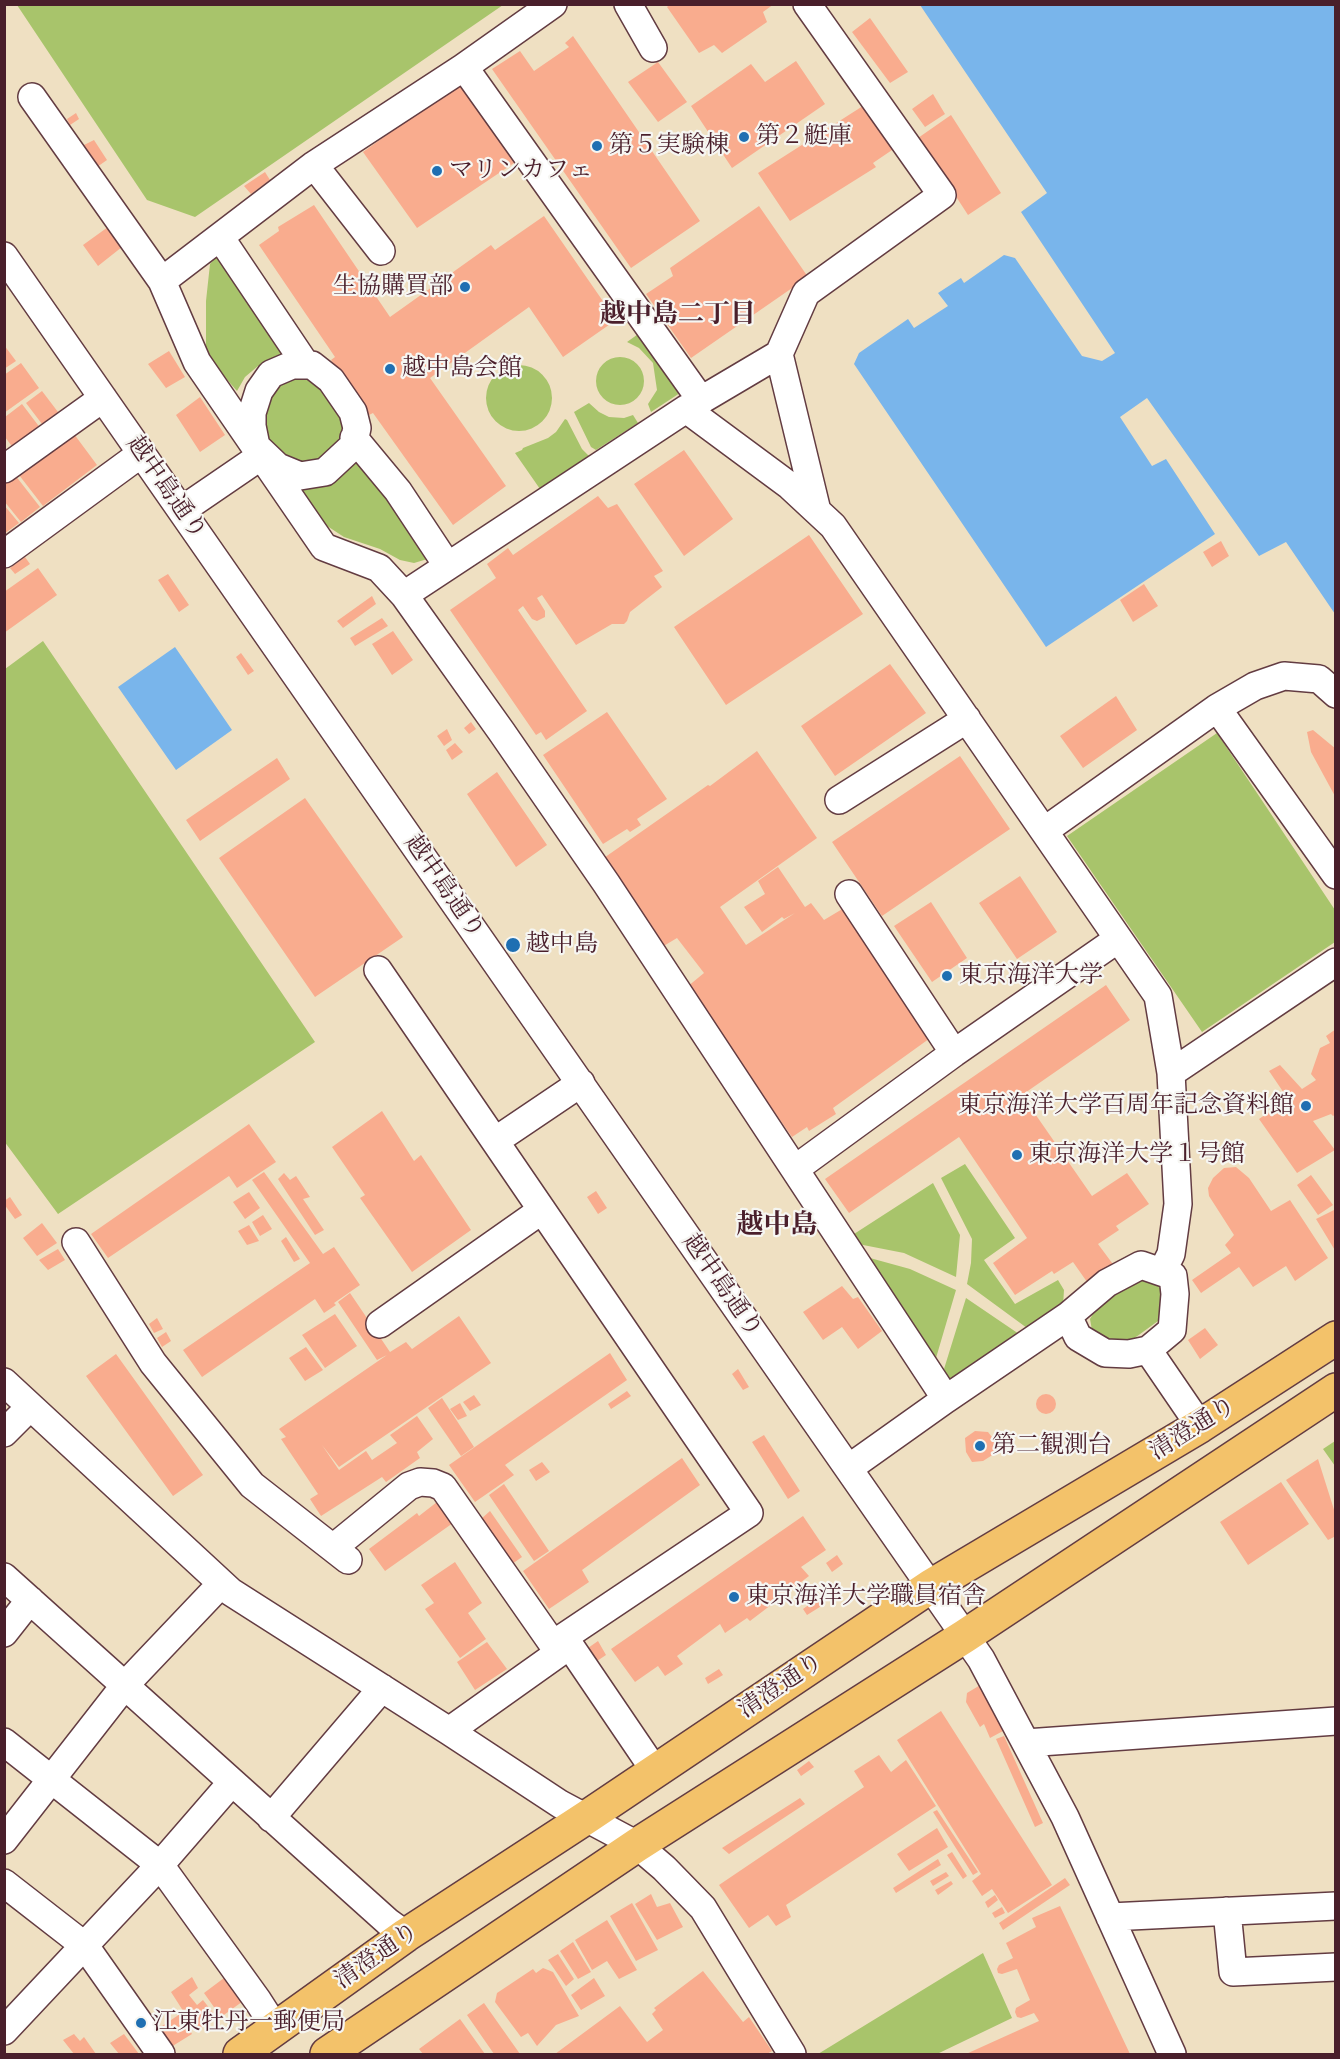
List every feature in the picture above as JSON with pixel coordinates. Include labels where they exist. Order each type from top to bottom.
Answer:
[{"type":"main road","name":"清澄通り","points":[[240,2055],[573,1811],[655,1771],[931,1586],[1200,1426],[1335,1338]]},
{"type":"main road","name":"清澄通り","points":[[327,2055],[637,1845],[965,1636],[1335,1390]]},
{"type":"street","points":[[162,281],[314,165],[464,67],[553,4]]},
{"type":"street","points":[[628,4],[653,48]]},
{"type":"street","points":[[404,595],[693,405],[779,354],[806,293],[942,195],[807,4]]},
{"type":"street","points":[[464,67],[693,405],[790,486],[833,526],[1158,996],[1171,1073],[1178,1204],[1171,1254],[1162,1272]]},
{"type":"street","points":[[32,97],[162,281],[197,362],[324,547],[379,568],[404,595],[501,730],[606,884],[946,1399]]},
{"type":"street","points":[[314,165],[381,251]]},
{"type":"street","points":[[220,237],[306,366]]},
{"type":"street","name":"越中島通り","points":[[6,262],[182,510],[981,1659],[1065,1817],[1172,2055]]},
{"type":"street","points":[[779,354],[817,511]]},
{"type":"street","points":[[292,365],[306,366],[312,365],[331,380],[353,412],[357,428],[353,446],[325,472],[300,476],[278,467],[258,451],[252,426],[252,413],[259,391],[271,374],[292,365]]},
{"type":"street","points":[[4,469],[103,398]]},
{"type":"street","points":[[354,438],[398,491],[447,565]]},
{"type":"street","points":[[182,510],[258,451]]},
{"type":"street","points":[[4,554],[142,453]]},
{"type":"street","points":[[1044,831],[1217,708],[1255,686],[1284,676],[1319,679],[1335,694]]},
{"type":"street","points":[[1217,708],[1335,875]]},
{"type":"street","points":[[839,800],[967,719]]},
{"type":"street","points":[[849,894],[954,1053]]},
{"type":"street","points":[[795,1169],[954,1053],[1118,939]]},
{"type":"street","points":[[1171,1073],[1335,962]]},
{"type":"street","points":[[378,970],[748,1513],[564,1637],[564,1649]]},
{"type":"street","points":[[495,1141],[581,1083]]},
{"type":"street","points":[[380,1324],[542,1210]]},
{"type":"street","points":[[76,1242],[153,1363],[252,1485],[341,1554],[409,1486],[420,1482],[443,1487],[655,1771]]},
{"type":"street","points":[[849,1468],[1068,1316],[1107,1283],[1141,1265],[1173,1276],[1176,1294],[1172,1330],[1148,1350],[1130,1354],[1105,1353],[1078,1337],[1068,1316]]},
{"type":"street","points":[[1148,1350],[1200,1426]]},
{"type":"street","points":[[4,1382],[221,1584],[573,1811],[637,1845],[664,1868],[703,1908],[792,2055]]},
{"type":"street","points":[[4,1433],[30,1407]]},
{"type":"street","points":[[4,1576],[388,1922],[406,1935]]},
{"type":"street","points":[[4,1840],[125,1685],[221,1584]]},
{"type":"street","points":[[4,1633],[30,1600]]},
{"type":"street","points":[[449,1731],[564,1649]]},
{"type":"street","points":[[272,1818],[382,1688]]},
{"type":"street","points":[[1026,1743],[1335,1721]]},
{"type":"street","points":[[4,1742],[160,1865],[276,2029]]},
{"type":"street","points":[[4,2031],[160,1865],[232,1782]]},
{"type":"street","points":[[4,1883],[85,1946],[161,2055]]},
{"type":"street","points":[[1110,1917],[1335,1906]]},
{"type":"street","points":[[1227,1911],[1233,1972],[1335,1967]]},
{"type":"green space","points":[[17,5],[503,5],[195,217],[147,200]]},
{"type":"green space","points":[[215,258],[222,259],[294,356],[258,366],[245,377],[237,391],[215,366],[206,350],[206,301],[210,264]]},
{"type":"green space","points":[[641,332],[683,391],[651,412],[648,404],[657,390],[653,363],[639,348],[627,342]]},
{"type":"green space","points":[[615,357],[625,357],[637,364],[644,376],[644,386],[637,398],[625,405],[615,405],[600,394],[596,386],[596,376],[607,361]]},
{"type":"green space","points":[[519,365],[532,368],[542,375],[549,385],[552,398],[549,411],[542,421],[532,428],[519,431],[506,428],[496,421],[489,411],[486,398],[489,385],[496,375],[506,368]]},
{"type":"green space","points":[[285,377],[309,378],[320,385],[344,421],[343,441],[328,458],[308,465],[282,456],[262,429],[262,405]]},
{"type":"green space","points":[[589,403],[609,417],[624,418],[633,415],[638,423],[596,450],[591,447],[574,412]]},
{"type":"green space","points":[[565,419],[582,449],[589,456],[540,489],[515,453],[548,438],[556,432]]},
{"type":"green space","points":[[358,451],[431,558],[414,563],[400,560],[380,549],[344,537],[321,522],[296,484]]},
{"type":"green space","points":[[43,641],[315,1042],[58,1214],[4,1141],[5,669]]},
{"type":"green space","points":[[1217,733],[1335,910],[1335,942],[1202,1032],[1067,836]]},
{"type":"green space","points":[[965,1164],[1015,1238],[984,1260],[1015,1304],[1058,1280],[1064,1290],[1063,1306],[1027,1328],[967,1284],[972,1239],[941,1178]]},
{"type":"green space","points":[[933,1183],[960,1235],[956,1277],[904,1253],[858,1244],[854,1234]]},
{"type":"green space","points":[[870,1258],[910,1269],[956,1290],[936,1358]]},
{"type":"green space","points":[[1150,1279],[1162,1290],[1165,1304],[1158,1321],[1125,1345],[1093,1336],[1090,1319],[1100,1302],[1135,1281]]},
{"type":"green space","points":[[966,1298],[1019,1334],[949,1380],[944,1369]]},
{"type":"green space","points":[[1335,1441],[1335,1466],[1323,1449]]},
{"type":"green space","points":[[983,1953],[1012,2018],[937,2054],[818,2054]]},
{"type":"water","points":[[920,5],[1335,5],[1335,614],[1286,542],[1259,556],[1147,398],[1120,417],[1152,466],[1166,459],[1215,534],[1046,647],[854,364],[859,353],[908,319],[914,328],[948,306],[938,293],[961,278],[964,283],[1004,255],[1015,258],[1082,356],[1102,361],[1115,353],[1021,212],[1047,193]]},
{"type":"water","points":[[175,647],[232,730],[176,770],[118,687]]},
{"type":"building","points":[[670,4],[774,4],[763,12],[767,22],[722,53],[714,45],[699,53],[667,7]]},
{"type":"building","points":[[870,18],[908,72],[890,83],[852,32]]},
{"type":"building","name":"第５実験棟","points":[[573,36],[700,221],[631,268],[492,69],[520,51],[534,71],[569,47],[565,43]]},
{"type":"building","name":"第２艇庫","points":[[796,61],[825,104],[732,168],[691,106],[751,64],[765,82]]},
{"type":"building","points":[[658,62],[687,102],[658,122],[628,82]]},
{"type":"building","points":[[463,80],[517,161],[417,228],[363,152]]},
{"type":"building","points":[[933,94],[945,114],[925,127],[912,109]]},
{"type":"building","points":[[866,104],[895,148],[873,163],[876,167],[790,221],[758,173]]},
{"type":"building","points":[[76,113],[79,119],[70,125],[67,119]]},
{"type":"building","points":[[951,115],[1001,193],[968,215],[918,138]]},
{"type":"building","points":[[94,140],[107,160],[97,167],[84,145]]},
{"type":"building","points":[[265,172],[270,180],[251,194],[244,186]]},
{"type":"building","name":"越中島会館","points":[[314,205],[390,317],[491,245],[495,250],[544,216],[616,320],[563,357],[529,307],[430,378],[506,486],[453,525],[373,413],[369,415],[348,385],[331,360],[335,357],[259,245],[279,231],[278,227]]},
{"type":"building","points":[[759,206],[808,277],[691,358],[646,294],[673,276],[670,268]]},
{"type":"building","points":[[108,227],[122,247],[98,266],[83,245]]},
{"type":"building","points":[[4,345],[16,361],[4,369]]},
{"type":"building","points":[[169,351],[185,377],[166,388],[148,364]]},
{"type":"building","points":[[21,363],[39,388],[4,413],[4,375]]},
{"type":"building","points":[[42,391],[58,412],[42,424],[26,403]]},
{"type":"building","points":[[200,397],[225,435],[200,452],[176,415]]},
{"type":"building","points":[[22,404],[41,429],[14,449],[5,437],[5,417]]},
{"type":"building","points":[[74,434],[97,465],[43,506],[19,475]]},
{"type":"building","points":[[684,450],[733,519],[684,556],[634,484]]},
{"type":"building","points":[[15,475],[40,507],[21,522],[4,501],[4,483]]},
{"type":"building","points":[[598,496],[608,508],[617,504],[663,571],[654,576],[662,587],[630,612],[624,624],[612,624],[576,645],[542,595],[537,598],[545,611],[545,617],[537,621],[532,619],[523,606],[518,610],[587,711],[546,740],[541,732],[536,735],[450,610],[496,578],[487,564],[508,548],[513,555]]},
{"type":"building","points":[[4,505],[19,523],[4,534]]},
{"type":"building","points":[[809,535],[863,614],[726,705],[674,627]]},
{"type":"building","points":[[1221,541],[1229,556],[1212,567],[1203,552]]},
{"type":"building","points":[[25,557],[30,564],[15,574],[10,568]]},
{"type":"building","points":[[38,568],[57,595],[4,633],[4,592]]},
{"type":"building","points":[[168,574],[189,605],[179,612],[158,580]]},
{"type":"building","points":[[1144,584],[1158,606],[1133,622],[1120,600]]},
{"type":"building","points":[[372,596],[376,604],[343,628],[337,621]]},
{"type":"building","points":[[382,618],[388,626],[355,646],[350,638]]},
{"type":"building","points":[[393,631],[413,660],[392,675],[372,644]]},
{"type":"building","points":[[241,653],[254,671],[248,675],[236,657]]},
{"type":"building","points":[[890,664],[926,713],[835,776],[801,726]]},
{"type":"building","points":[[1116,696],[1137,730],[1083,768],[1060,736]]},
{"type":"building","points":[[607,712],[667,799],[637,819],[641,825],[630,832],[627,829],[603,844],[543,755]]},
{"type":"building","points":[[471,722],[476,729],[469,734],[464,728]]},
{"type":"building","points":[[447,729],[452,740],[444,746],[437,736]]},
{"type":"building","points":[[1313,730],[1336,749],[1336,798],[1311,752],[1307,732]]},
{"type":"building","points":[[455,743],[463,752],[452,760],[446,750]]},
{"type":"building","points":[[757,751],[817,838],[720,907],[746,945],[795,913],[784,919],[782,917],[762,932],[744,907],[765,894],[758,881],[778,867],[805,907],[811,903],[824,920],[844,908],[933,1036],[833,1108],[836,1114],[809,1131],[807,1127],[792,1137],[687,987],[704,973],[677,938],[662,947],[601,860]]},
{"type":"building","points":[[960,756],[1010,829],[882,916],[832,842]]},
{"type":"building","points":[[277,758],[290,779],[200,841],[186,820]]},
{"type":"building","points":[[497,772],[547,845],[516,867],[467,794]]},
{"type":"building","points":[[305,798],[403,937],[315,997],[219,858]]},
{"type":"building","points":[[1020,876],[1057,932],[1017,959],[979,903]]},
{"type":"building","points":[[931,902],[967,958],[932,982],[894,926]]},
{"type":"building","name":"東京海洋大学１号館","points":[[1106,985],[1130,1020],[1022,1095],[1092,1196],[1127,1173],[1149,1204],[1116,1226],[1119,1230],[1098,1244],[1118,1271],[1092,1289],[1073,1262],[1054,1274],[1052,1271],[1015,1295],[993,1263],[1027,1238],[959,1137],[849,1213],[825,1179]]},
{"type":"building","name":"東京海洋大学百周年記念資料館","points":[[1336,1029],[1336,1114],[1313,1121],[1335,1150],[1297,1173],[1259,1119],[1288,1099],[1269,1071],[1280,1065],[1302,1089],[1316,1080],[1311,1074],[1320,1048],[1330,1043],[1326,1036]]},
{"type":"building","points":[[382,1111],[414,1161],[421,1155],[471,1230],[412,1272],[360,1198],[365,1195],[332,1147]]},
{"type":"building","points":[[249,1124],[276,1162],[237,1188],[229,1176],[108,1258],[91,1234]]},
{"type":"building","points":[[1236,1167],[1249,1178],[1271,1211],[1290,1200],[1328,1258],[1295,1281],[1286,1266],[1253,1287],[1239,1267],[1201,1293],[1192,1280],[1231,1253],[1225,1245],[1234,1235],[1209,1196],[1208,1188],[1213,1178],[1224,1168]]},
{"type":"building","points":[[264,1172],[323,1254],[334,1247],[360,1285],[324,1313],[315,1299],[202,1377],[183,1350],[310,1263],[252,1180]]},
{"type":"building","points":[[284,1173],[290,1180],[296,1176],[310,1197],[303,1199],[324,1230],[315,1235],[278,1179]]},
{"type":"building","points":[[1311,1175],[1333,1205],[1318,1215],[1297,1185]]},
{"type":"building","points":[[596,1191],[607,1208],[598,1214],[587,1197]]},
{"type":"building","points":[[249,1192],[260,1208],[245,1219],[233,1202]]},
{"type":"building","points":[[10,1197],[22,1215],[15,1219],[4,1204],[4,1201]]},
{"type":"building","points":[[1336,1209],[1336,1252],[1316,1219]]},
{"type":"building","points":[[263,1215],[272,1229],[260,1236],[252,1222]]},
{"type":"building","points":[[42,1223],[57,1243],[37,1256],[23,1238]]},
{"type":"building","points":[[249,1225],[259,1241],[247,1245],[238,1231]]},
{"type":"building","points":[[286,1237],[300,1259],[294,1262],[281,1241]]},
{"type":"building","points":[[58,1249],[65,1260],[48,1270],[39,1260]]},
{"type":"building","points":[[842,1286],[853,1299],[858,1297],[882,1331],[858,1349],[842,1327],[823,1340],[803,1312]]},
{"type":"building","points":[[350,1293],[390,1352],[406,1342],[412,1349],[459,1316],[491,1363],[339,1467],[322,1445],[339,1470],[366,1451],[372,1460],[397,1443],[390,1435],[417,1416],[433,1439],[417,1452],[420,1458],[386,1482],[382,1477],[321,1516],[310,1499],[318,1494],[281,1439],[286,1437],[279,1429],[387,1355],[377,1360],[338,1302]]},
{"type":"building","points":[[335,1314],[357,1346],[325,1368],[302,1335]]},
{"type":"building","points":[[157,1318],[163,1329],[154,1333],[149,1324]]},
{"type":"building","points":[[1205,1328],[1218,1345],[1200,1359],[1188,1340]]},
{"type":"building","points":[[166,1332],[171,1341],[162,1347],[157,1338]]},
{"type":"building","points":[[306,1347],[323,1370],[305,1381],[289,1358]]},
{"type":"building","points":[[610,1353],[627,1380],[505,1465],[514,1475],[475,1502],[449,1465]]},
{"type":"building","points":[[116,1354],[203,1475],[173,1496],[86,1376]]},
{"type":"building","points":[[738,1369],[749,1387],[743,1390],[732,1374]]},
{"type":"building","points":[[627,1391],[631,1396],[611,1409],[608,1404]]},
{"type":"building","points":[[1046,1394],[1053,1397],[1056,1404],[1053,1411],[1046,1414],[1039,1411],[1036,1404],[1039,1397]]},
{"type":"building","points":[[474,1395],[481,1405],[470,1411],[463,1402]]},
{"type":"building","points":[[442,1398],[474,1447],[461,1456],[428,1408]]},
{"type":"building","points":[[460,1403],[467,1416],[458,1420],[450,1409]]},
{"type":"building","name":"第二観測台","points":[[975,1431],[988,1432],[995,1441],[994,1454],[983,1461],[972,1462],[966,1452],[965,1438]]},
{"type":"building","points":[[764,1435],[800,1491],[788,1499],[752,1442]]},
{"type":"building","points":[[682,1458],[700,1485],[582,1570],[589,1582],[549,1609],[523,1571]]},
{"type":"building","points":[[1318,1459],[1336,1516],[1336,1536],[1328,1540],[1286,1480]]},
{"type":"building","points":[[542,1462],[550,1472],[536,1481],[529,1470]]},
{"type":"building","points":[[1281,1482],[1309,1524],[1248,1565],[1220,1522]]},
{"type":"building","points":[[504,1484],[549,1551],[534,1561],[489,1495]]},
{"type":"building","points":[[437,1502],[453,1523],[385,1571],[369,1549],[417,1513],[419,1516]]},
{"type":"building","points":[[490,1511],[522,1557],[512,1564],[481,1519]]},
{"type":"building","name":"東京海洋大学職員宿舎","points":[[803,1516],[826,1550],[801,1567],[809,1576],[750,1621],[747,1618],[725,1633],[720,1624],[677,1656],[683,1664],[665,1676],[658,1666],[635,1682],[611,1649]]},
{"type":"building","points":[[837,1555],[843,1564],[832,1572],[826,1563]]},
{"type":"building","points":[[455,1562],[482,1603],[468,1613],[486,1639],[460,1658],[425,1609],[434,1603],[421,1585]]},
{"type":"building","points":[[818,1598],[823,1605],[807,1615],[803,1609]]},
{"type":"building","points":[[598,1641],[606,1655],[597,1661],[588,1648]]},
{"type":"building","points":[[487,1642],[507,1669],[475,1690],[457,1662]]},
{"type":"building","points":[[719,1669],[723,1675],[708,1684],[705,1678]]},
{"type":"building","points":[[982,1684],[1003,1731],[990,1738],[984,1724],[980,1727],[966,1702],[967,1693]]},
{"type":"building","points":[[941,1711],[1052,1885],[1008,1913],[992,1889],[982,1896],[972,1881],[981,1874],[897,1740]]},
{"type":"building","points":[[1004,1736],[1043,1823],[1035,1827],[996,1739]]},
{"type":"building","points":[[879,1755],[891,1772],[906,1760],[936,1806],[786,1905],[791,1917],[776,1926],[768,1915],[749,1928],[719,1885],[864,1787],[854,1771]]},
{"type":"building","points":[[809,1761],[814,1767],[801,1776],[797,1770]]},
{"type":"building","points":[[800,1798],[805,1804],[729,1854],[722,1848]]},
{"type":"building","points":[[937,1810],[978,1872],[973,1875],[933,1812]]},
{"type":"building","points":[[937,1828],[948,1847],[909,1871],[897,1854]]},
{"type":"building","points":[[952,1852],[967,1876],[963,1879],[947,1855]]},
{"type":"building","points":[[938,1859],[941,1865],[896,1893],[893,1888]]},
{"type":"building","points":[[946,1872],[949,1876],[933,1886],[930,1881]]},
{"type":"building","points":[[1065,1878],[1070,1885],[1003,1930],[999,1923]]},
{"type":"building","points":[[951,1881],[953,1884],[938,1895],[935,1890]]},
{"type":"building","points":[[651,1894],[657,1907],[670,1903],[683,1927],[657,1940],[635,1904]]},
{"type":"building","points":[[995,1895],[998,1900],[988,1908],[985,1902]]},
{"type":"building","points":[[632,1903],[658,1950],[636,1961],[610,1916]]},
{"type":"building","points":[[1060,1906],[1130,2054],[966,2054],[1039,2021],[1034,2013],[1021,2018],[1017,2017],[1016,2008],[1030,2000],[1017,1969],[1002,1974],[998,1973],[997,1969],[999,1965],[1013,1958],[1006,1943],[1036,1927],[1032,1918]]},
{"type":"building","points":[[1002,1907],[1005,1913],[995,1918],[992,1913]]},
{"type":"building","points":[[607,1920],[637,1970],[619,1979],[607,1961],[592,1970],[575,1940]]},
{"type":"building","points":[[573,1942],[591,1972],[578,1979],[560,1951]]},
{"type":"building","points":[[558,1954],[574,1979],[566,1986],[548,1960]]},
{"type":"building","points":[[543,1968],[553,1972],[579,2016],[556,2025],[537,2046],[528,2033],[521,2037],[495,2002],[497,1993],[533,1969],[536,1973]]},
{"type":"building","points":[[703,1971],[743,2022],[749,2017],[772,2051],[767,2054],[555,2054],[620,2006],[647,2042],[663,2030],[652,2014],[656,2010],[654,2008]]},
{"type":"building","points":[[228,1975],[246,1999],[221,2017],[204,1993]]},
{"type":"building","points":[[192,1977],[198,1988],[189,1995],[197,2005],[203,2000],[217,2018],[196,2031],[171,1992]]},
{"type":"building","points":[[594,1978],[605,1996],[581,2010],[571,1995]]},
{"type":"building","points":[[484,2003],[520,2054],[494,2054],[467,2015]]},
{"type":"building","points":[[180,2014],[192,2034],[171,2047],[159,2028]]},
{"type":"building","points":[[460,2019],[485,2054],[423,2054],[419,2049]]},
{"type":"building","points":[[74,2034],[80,2041],[84,2037],[96,2054],[74,2054],[63,2040]]},
{"type":"building","points":[[124,2034],[139,2054],[119,2054],[110,2043]]},
{"type":"place","name":"第２艇庫","points":[[744,137]]},
{"type":"place","name":"第５実験棟","points":[[597,146]]},
{"type":"place","name":"マリンカフェ","points":[[437,171]]},
{"type":"place","name":"生協購買部","points":[[465,287]]},
{"type":"place","name":"越中島会館","points":[[390,369]]},
{"type":"place","name":"越中島","points":[[513,945]]},
{"type":"place","name":"東京海洋大学","points":[[947,976]]},
{"type":"place","name":"東京海洋大学百周年記念資料館","points":[[1306,1106]]},
{"type":"place","name":"東京海洋大学１号館","points":[[1017,1155]]},
{"type":"place","name":"第二観測台","points":[[980,1446]]},
{"type":"place","name":"東京海洋大学職員宿舎","points":[[734,1597]]},
{"type":"place","name":"江東牡丹一郵便局","points":[[141,2023]]},
{"type":"district","name":"越中島二丁目","points":[[678,315]]},
{"type":"district","name":"越中島","points":[[777,1226]]}]
